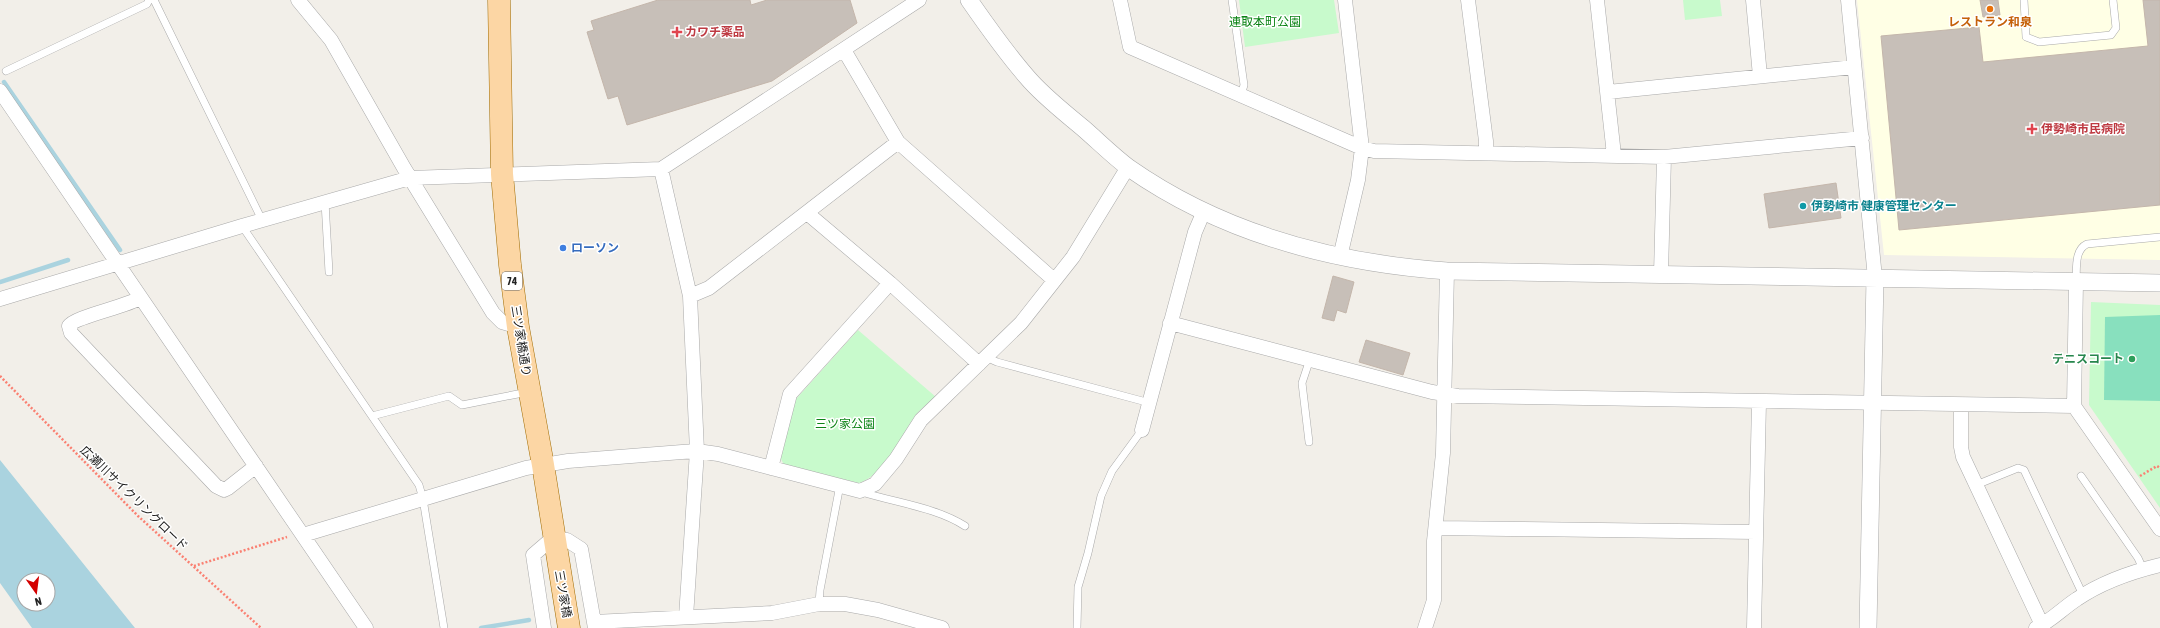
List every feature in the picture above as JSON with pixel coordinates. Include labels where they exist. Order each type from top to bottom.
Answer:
[{"type":"main road","name":"三ツ家橋通り","points":[[499,0],[502,174],[518,327],[543,465],[557,559]]},
{"type":"main road","name":"三ツ家橋","points":[[557,559],[569,628]]},
{"type":"street","points":[[298,0],[331,40],[410,178],[493,313],[502,322],[518,327]]},
{"type":"street","points":[[0,299],[262,220],[410,178],[661,169],[920,0]]},
{"type":"street","points":[[969,0],[1028,78],[1128,167],[1179,199],[1204,211],[1277,241],[1340,258],[1403,268],[1447,271],[2160,283]]},
{"type":"street","points":[[1120,0],[1130,47],[1362,148],[1374,151],[1664,157],[1862,138]]},
{"type":"street","points":[[1340,258],[1358,180],[1362,148],[1344,0]]},
{"type":"street","points":[[1468,0],[1486,141],[1486,153]]},
{"type":"street","points":[[1597,0],[1614,156]]},
{"type":"street","points":[[1753,0],[1760,76]]},
{"type":"street","points":[[1848,0],[1875,278],[1874,403],[1868,628]]},
{"type":"street","points":[[844,50],[898,142],[1054,280]]},
{"type":"street","points":[[1608,92],[1854,67]]},
{"type":"street","points":[[0,91],[256,466],[298,535],[366,628]]},
{"type":"street","points":[[690,296],[709,288],[898,142]]},
{"type":"street","points":[[1661,274],[1664,157]]},
{"type":"street","points":[[298,535],[526,468],[568,461],[697,451],[718,454],[860,491],[875,484],[896,459],[921,420],[1021,323],[1073,257],[1128,167]]},
{"type":"street","points":[[661,169],[690,296],[697,451],[686,617]]},
{"type":"street","points":[[1142,430],[1194,232],[1204,211]]},
{"type":"street","points":[[807,213],[983,360]]},
{"type":"street","points":[[1425,628],[1434,600],[1436,528],[1443,452],[1446,394],[1447,271]]},
{"type":"street","points":[[2076,282],[2074,406],[2160,529]]},
{"type":"street","points":[[771,468],[790,394],[890,283]]},
{"type":"street","points":[[140,298],[121,307],[76,320],[69,326],[71,333],[216,486],[224,490],[256,466]]},
{"type":"street","points":[[1170,323],[1446,394],[1466,396],[2074,406]]},
{"type":"street","points":[[1754,628],[1759,402]]},
{"type":"street","points":[[1961,405],[1961,446],[1976,485],[2039,627],[2083,595],[2118,577],[2160,565]]},
{"type":"street","points":[[1436,528],[1756,532]]},
{"type":"street","points":[[541,628],[533,555],[554,537],[567,540],[581,549],[595,625],[686,617],[772,612],[819,604],[845,604],[878,610],[942,628]]},
{"type":"lane","points":[[6,71],[147,4],[149,0]]},
{"type":"lane","points":[[154,0],[262,220]]},
{"type":"lane","points":[[1232,0],[1244,85],[1241,95]]},
{"type":"lane","points":[[2024,0],[2026,37],[2039,42],[2111,35],[2116,28],[2113,0]]},
{"type":"lane","points":[[325,202],[329,272]]},
{"type":"lane","points":[[242,226],[419,486],[424,499],[444,628]]},
{"type":"lane","points":[[2076,282],[2078,252],[2081,247],[2086,244],[2160,237]]},
{"type":"lane","points":[[1309,442],[1302,382],[1310,359]]},
{"type":"lane","points":[[983,360],[997,362],[1150,403]]},
{"type":"lane","points":[[372,416],[450,396],[462,405],[530,392]]},
{"type":"lane","points":[[1077,628],[1078,587],[1088,553],[1101,496],[1112,471],[1142,430]]},
{"type":"lane","points":[[1976,485],[2018,468],[2024,470],[2083,595]]},
{"type":"lane","points":[[2082,476],[2138,558],[2143,569]]},
{"type":"lane","points":[[819,604],[820,590],[840,485]]},
{"type":"lane","points":[[860,491],[889,501],[948,516],[965,526]]},
{"type":"path","name":"広瀬川サイクリングロード","points":[[0,376],[100,479],[261,628]]},
{"type":"path","points":[[2138,478],[2159,466]]},
{"type":"path","points":[[194,567],[298,535]]},
{"type":"shaded area","points":[[1857,0],[2160,0],[2160,260],[1884,255]]},
{"type":"green space","name":"連取本町公園","points":[[1239,0],[1334,0],[1339,33],[1245,47]]},
{"type":"green space","points":[[1683,0],[1720,0],[1722,16],[1685,20]]},
{"type":"green space","points":[[2091,302],[2160,305],[2160,508],[2089,405]]},
{"type":"green space","name":"テニスコート","points":[[2160,315],[2160,401],[2104,400],[2105,317]]},
{"type":"green space","name":"三ツ家公園","points":[[858,330],[936,397],[922,408],[915,416],[884,464],[868,479],[859,483],[784,465],[780,457],[796,399]]},
{"type":"water","points":[[0,460],[135,628],[32,628],[21,612],[56,612],[56,572],[16,572],[16,606],[0,583]]},
{"type":"building","points":[[658,0],[750,0],[751,5],[767,0],[850,0],[857,23],[772,81],[627,125],[618,96],[608,99],[587,32],[594,30],[591,21]]},
{"type":"building","name":"レストラン和泉","points":[[1980,0],[1998,0],[2000,15],[1983,17]]},
{"type":"building","points":[[2143,0],[2160,0],[2160,205],[1899,230],[1881,36],[1979,27],[1983,62],[2148,46]]},
{"type":"building","name":"伊勢崎市 健康管理センター","points":[[1836,183],[1841,218],[1769,228],[1764,194]]},
{"type":"building","points":[[1333,276],[1354,282],[1346,313],[1337,310],[1334,321],[1322,318]]},
{"type":"building","points":[[1366,340],[1410,353],[1403,375],[1359,362]]},
{"type":"waterway","points":[[4,82],[120,250]]},
{"type":"waterway","points":[[0,282],[68,260]]},
{"type":"waterway","points":[[481,628],[529,620]]},
{"type":"place","name":"レストラン和泉","points":[[1990,9]]},
{"type":"place","name":"カワチ薬品","points":[[677,32]]},
{"type":"place","name":"伊勢崎市民病院","points":[[2032,129]]},
{"type":"place","name":"伊勢崎市 健康管理センター","points":[[1803,206]]},
{"type":"place","name":"ローソン","points":[[563,248]]},
{"type":"place","name":"テニスコート","points":[[2132,359]]}]
